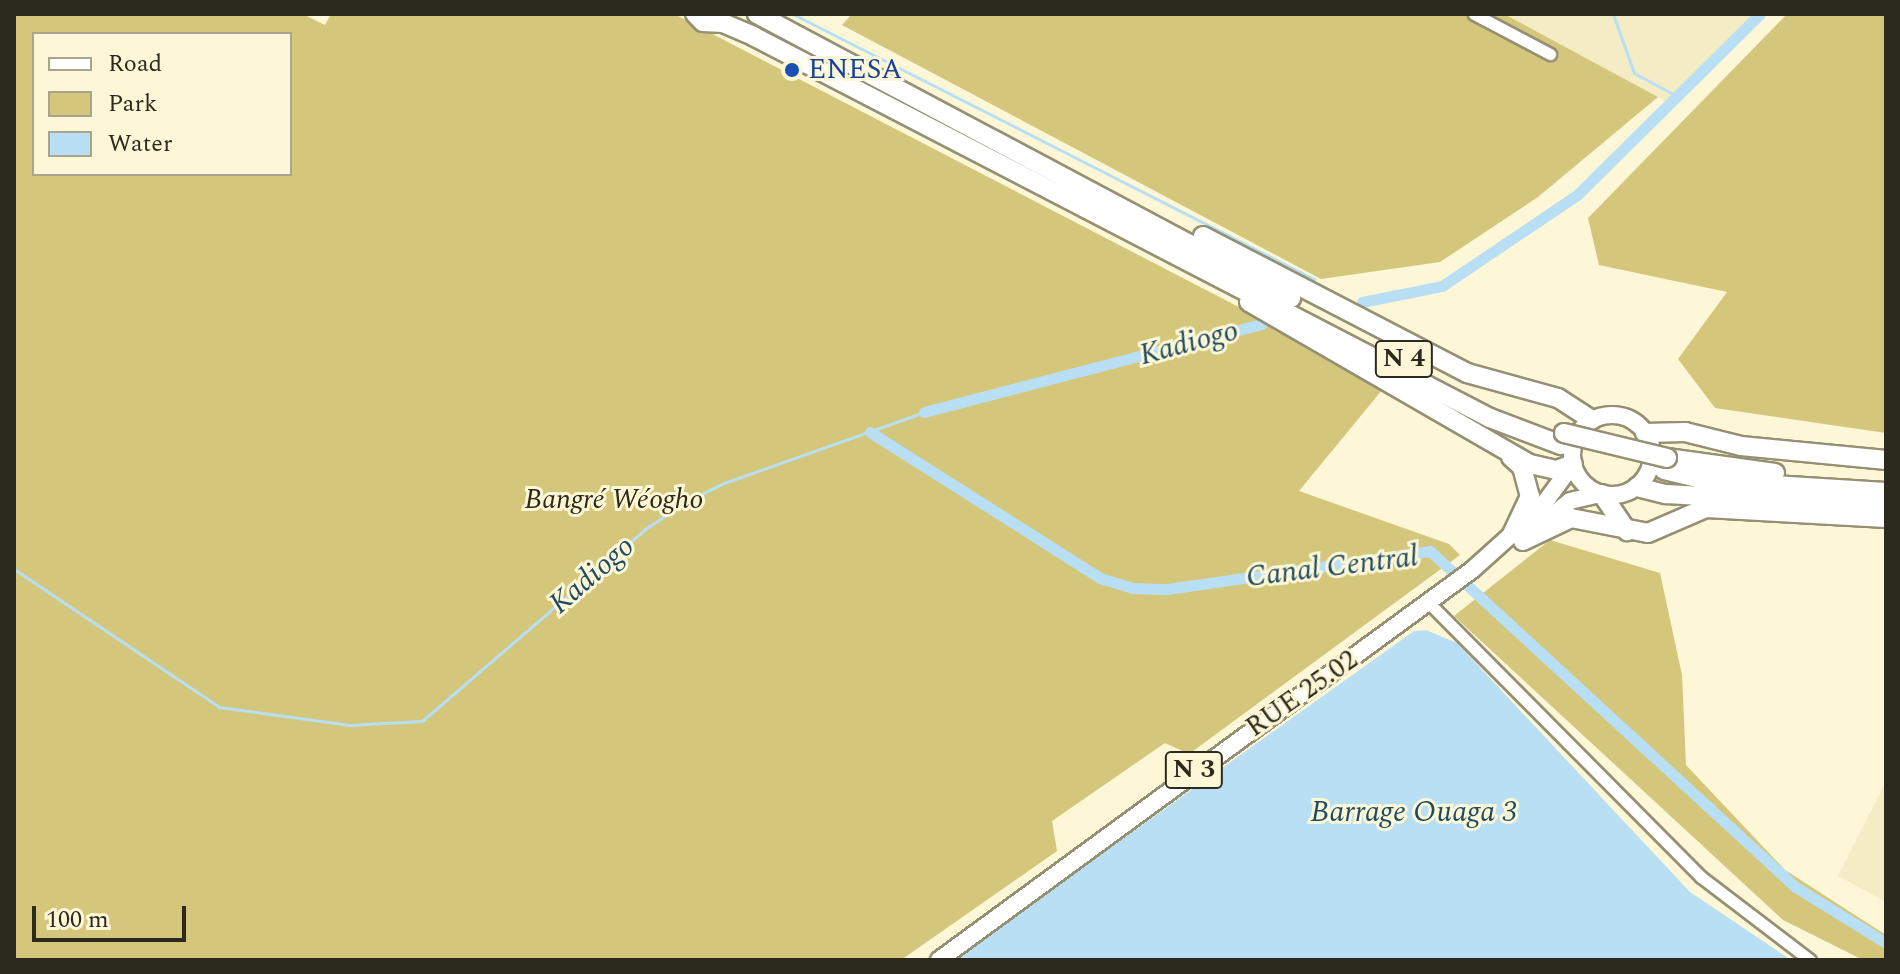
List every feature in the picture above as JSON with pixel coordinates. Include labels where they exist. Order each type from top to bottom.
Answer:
[{"type":"highway","name":"N 4","points":[[695,14],[710,25],[727,18],[1057,194],[1490,418],[1666,464],[1710,481],[1886,492]]},
{"type":"highway","name":"N 4","points":[[757,14],[1071,177],[1497,410],[1563,439]]},
{"type":"highway","points":[[1071,177],[1310,288],[1467,373],[1558,398],[1592,420]]},
{"type":"highway","points":[[1057,194],[1493,444],[1543,469],[1573,464]]},
{"type":"highway","points":[[1645,433],[1685,432],[1741,446],[1886,460]]},
{"type":"highway","points":[[1493,444],[1522,467],[1527,479],[1526,512],[1518,537]]},
{"type":"highway","name":"N 4","points":[[1666,464],[1886,480]]},
{"type":"highway","points":[[1637,487],[1666,494],[1886,507]]},
{"type":"highway","points":[[1602,494],[1629,533]]},
{"type":"highway","points":[[1518,537],[1571,518],[1629,533],[1648,533],[1706,508],[1886,518]]},
{"type":"main road","points":[[1592,420],[1627,418],[1645,433],[1652,456],[1637,487]]},
{"type":"main road","name":"N 3","points":[[1573,464],[1573,444],[1592,420]]},
{"type":"main road","points":[[1573,464],[1588,487],[1602,494]]},
{"type":"main road","name":"RUE 25.02","points":[[1518,537],[1573,464]]},
{"type":"main road","name":"N 3","points":[[1602,494],[1637,487]]},
{"type":"main road","name":"RUE 25.02","points":[[939,960],[1561,506],[1584,495],[1602,494]]},
{"type":"street","points":[[1474,14],[1550,54]]},
{"type":"street","points":[[1429,603],[1701,877],[1810,960]]},
{"type":"shaded area","points":[[1504,14],[1760,14],[1667,102]]},
{"type":"shaded area","points":[[1886,781],[1886,902],[1838,876]]},
{"type":"green space","name":"Bangré Wéogho","points":[[14,14],[303,14],[325,25],[331,14],[674,14],[1387,384],[1299,491],[1449,544],[1460,555],[1189,754],[1165,743],[1052,821],[1057,851],[901,960],[14,960]]},
{"type":"green space","points":[[852,14],[1504,14],[1658,97],[1538,197],[1440,262],[1321,279],[842,25]]},
{"type":"green space","points":[[1787,14],[1886,14],[1886,433],[1715,408],[1678,359],[1727,292],[1599,265],[1588,218]]},
{"type":"green space","points":[[1550,540],[1660,573],[1682,675],[1686,765],[1785,870],[1886,935],[1886,960],[1863,960],[1783,920],[1454,616]]},
{"type":"water","name":"Barrage Ouaga 3","points":[[1426,630],[1457,643],[1690,892],[1791,960],[953,960],[1414,631]]},
{"type":"waterway","points":[[793,14],[1314,279]]},
{"type":"waterway","points":[[1613,14],[1634,73],[1675,95]]},
{"type":"waterway","name":"Kadiogo","points":[[1362,302],[1442,286],[1577,195],[1760,14]]},
{"type":"waterway","name":"Kadiogo","points":[[924,412],[1262,324]]},
{"type":"waterway","name":"Kadiogo","points":[[14,569],[219,707],[350,725],[422,721],[645,529],[686,502],[724,483],[924,412]]},
{"type":"waterway","name":"Canal Central","points":[[870,432],[1100,578],[1132,588],[1167,589],[1430,551],[1794,886],[1886,943]]},
{"type":"place","name":"ENESA","points":[[792,70]]}]
